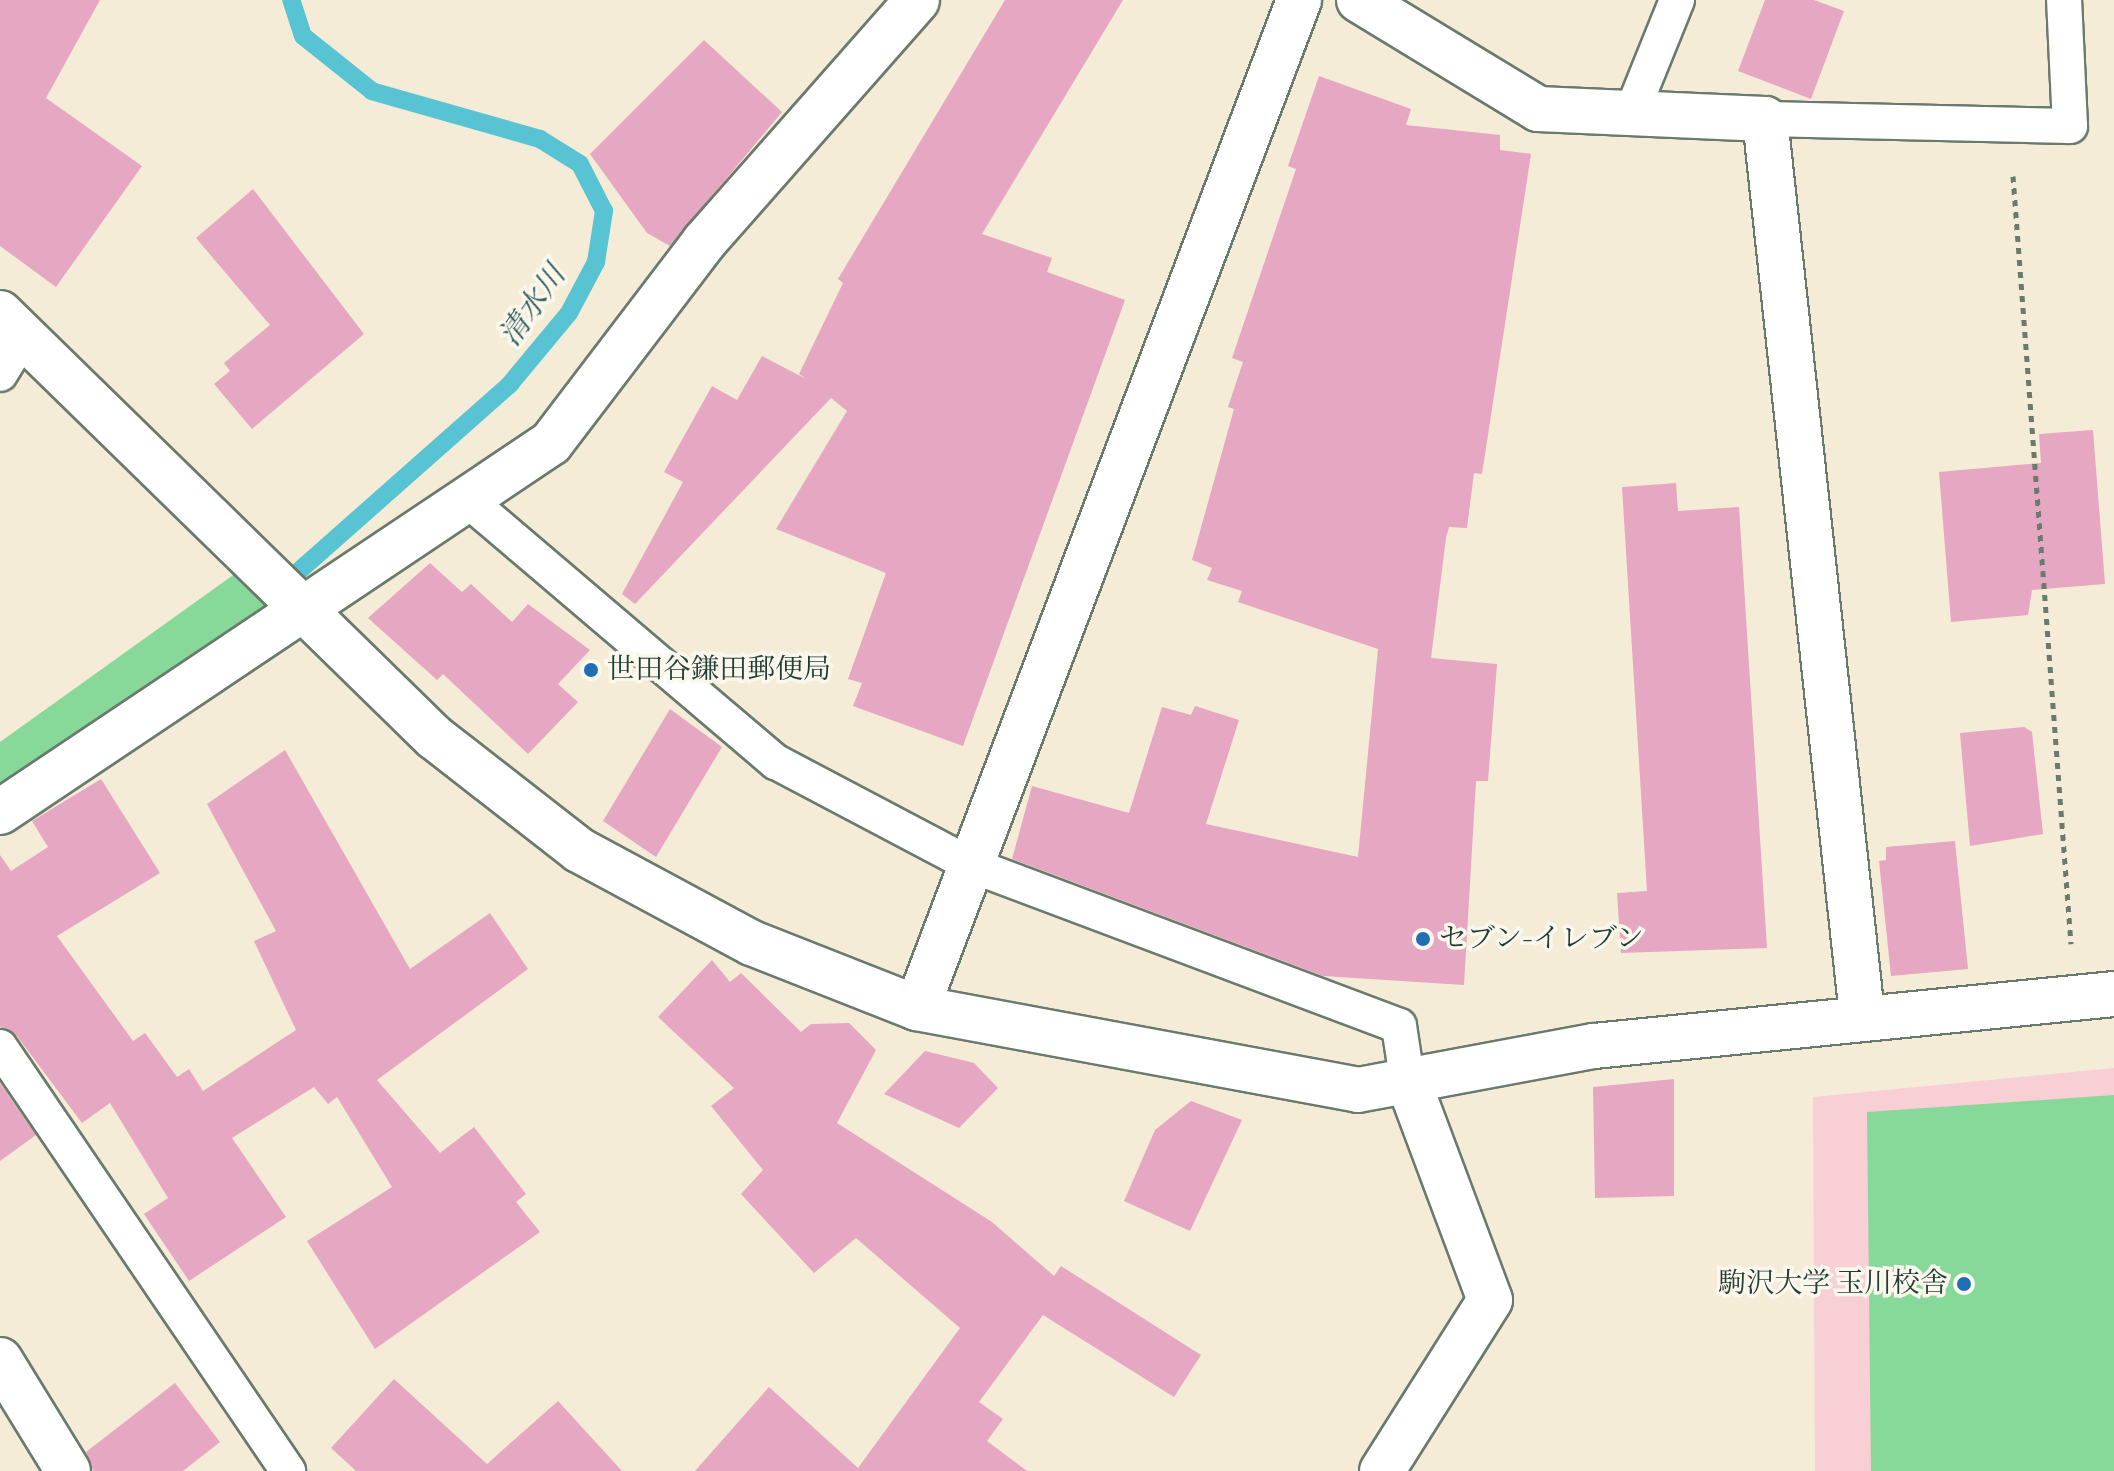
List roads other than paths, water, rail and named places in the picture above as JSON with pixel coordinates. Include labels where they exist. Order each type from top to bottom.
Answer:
[{"type":"street","points":[[0,812],[470,502],[551,443],[704,242],[917,0]]},
{"type":"street","points":[[917,1008],[1299,0]]},
{"type":"street","points":[[1359,0],[1538,109],[1765,119],[1862,1015]]},
{"type":"street","points":[[12,324],[434,737],[579,850],[752,943],[917,1008],[1358,1090],[1407,1078],[1594,1046],[1862,1015],[2094,995]]},
{"type":"street","points":[[1382,1471],[1490,1300],[1407,1078]]},
{"type":"street","points":[[0,1360],[68,1471]]},
{"type":"lane","points":[[1631,114],[1677,0]]},
{"type":"lane","points":[[1765,119],[2070,126],[2064,0]]},
{"type":"lane","points":[[0,374],[12,324]]},
{"type":"lane","points":[[470,502],[776,762],[971,865],[1399,1026],[1407,1078]]},
{"type":"lane","points":[[0,1047],[288,1471]]},
{"type":"waterway","name":"清水川","points":[[282,586],[510,384],[569,313],[596,262],[604,211],[580,164],[540,139],[372,91],[303,36],[291,0]]},
{"type":"place","name":"世田谷鎌田郵便局","points":[[591,670]]},
{"type":"place","name":"セブン-イレブン","points":[[1423,939]]},
{"type":"place","name":"駒沢大学 玉川校舎","points":[[1964,1284]]}]
